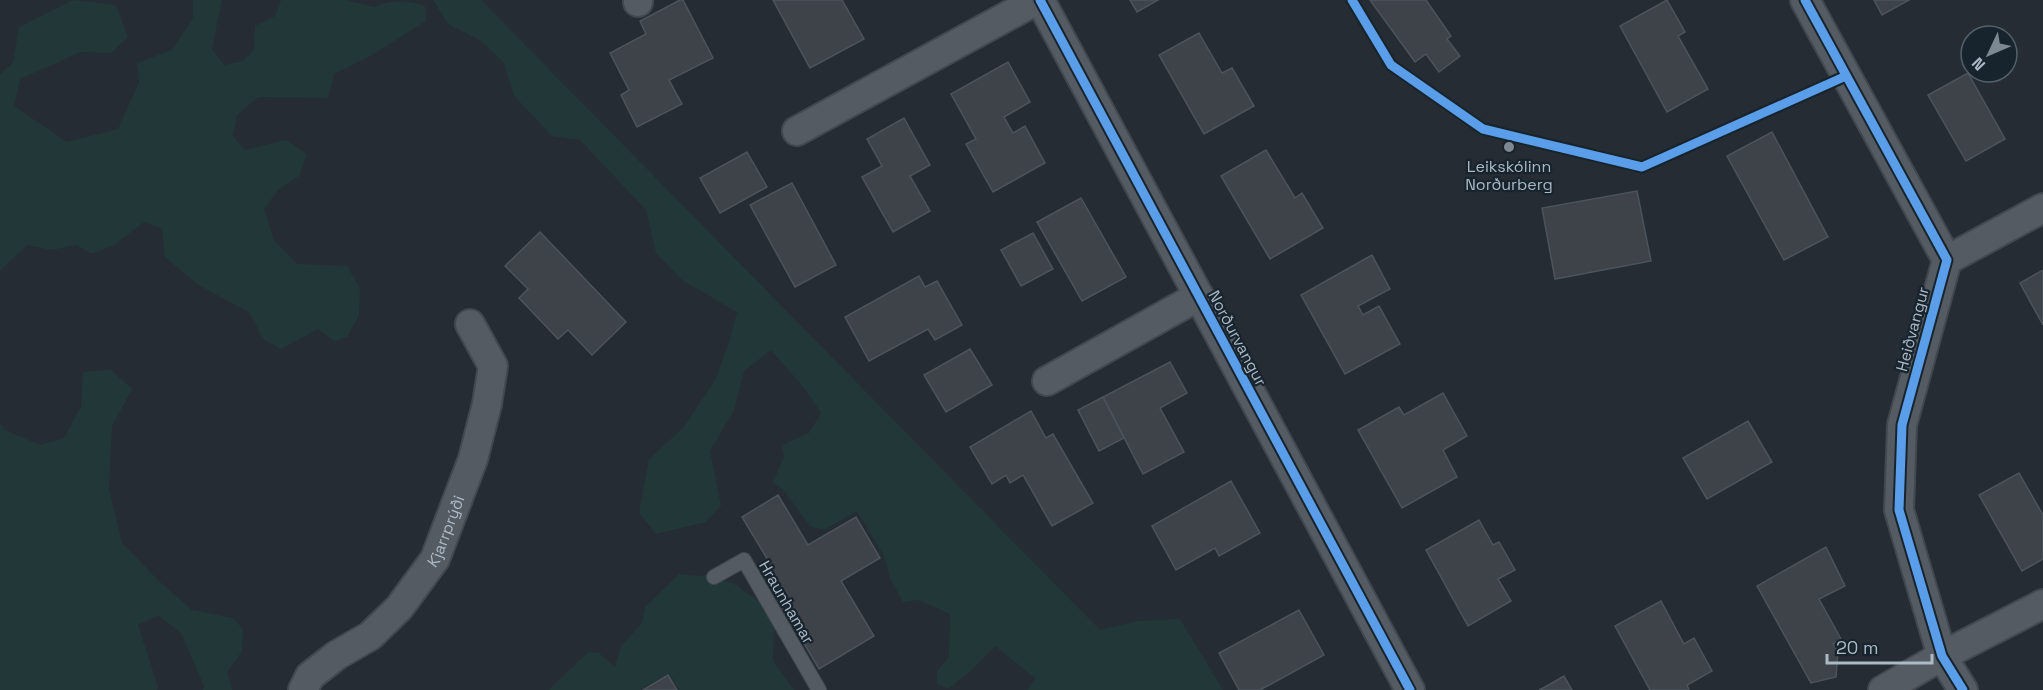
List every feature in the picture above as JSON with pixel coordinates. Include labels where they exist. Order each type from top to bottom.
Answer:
[{"type":"street","name":"Norðurvangur","points":[[797,131],[1038,0],[1410,690]]},
{"type":"street","points":[[1805,0],[1947,260],[2043,208]]},
{"type":"street","name":"Heiðvangur","points":[[1947,260],[1902,425],[1899,510],[1942,656],[1963,690]]},
{"type":"street","name":"Norðurvangur","points":[[1047,381],[1198,296]]},
{"type":"street","name":"Kjarrprýði","points":[[303,690],[310,676],[338,655],[370,636],[399,608],[435,559],[473,459],[492,375],[493,366],[470,324]]},
{"type":"street","points":[[1883,690],[1942,656],[2043,604]]},
{"type":"lane","name":"Hraunhamar","points":[[714,577],[744,560],[819,690]]},
{"type":"green space","points":[[73,0],[116,5],[128,37],[111,53],[81,52],[20,79],[14,106],[67,142],[118,129],[139,82],[137,63],[172,50],[193,18],[193,0],[222,0],[212,49],[224,65],[243,61],[254,50],[255,26],[275,16],[281,0],[346,0],[374,7],[393,2],[405,2],[425,6],[426,21],[370,56],[334,74],[328,98],[258,97],[237,115],[233,136],[245,150],[286,140],[307,154],[299,176],[278,190],[264,209],[274,240],[297,264],[347,266],[360,288],[359,315],[347,337],[334,341],[318,329],[281,349],[263,339],[250,313],[197,284],[165,257],[162,229],[144,222],[114,245],[92,254],[76,245],[52,250],[27,245],[0,271],[0,74],[13,63],[19,27]]},
{"type":"green space","points":[[433,0],[481,0],[1100,630],[1138,621],[1180,619],[1223,690],[1028,690],[1035,678],[995,646],[972,670],[948,689],[937,684],[937,671],[949,657],[950,614],[918,600],[903,602],[890,578],[884,556],[857,511],[824,530],[810,526],[784,491],[773,482],[784,457],[782,445],[809,433],[821,413],[805,389],[771,350],[744,371],[734,410],[710,451],[721,506],[706,522],[656,534],[639,513],[649,459],[683,428],[715,380],[729,343],[737,312],[682,280],[656,253],[646,210],[580,140],[552,136],[514,96],[504,63],[480,40],[448,24]]},
{"type":"green space","points":[[111,370],[132,389],[112,426],[109,489],[122,543],[159,581],[192,610],[233,618],[243,629],[242,651],[227,672],[232,690],[203,690],[204,686],[181,633],[158,615],[138,625],[158,687],[157,690],[0,690],[0,424],[5,430],[40,445],[64,438],[81,407],[83,372]]},
{"type":"green space","points":[[679,574],[700,576],[709,574],[736,585],[758,601],[774,624],[773,661],[794,690],[679,690],[669,673],[640,690],[549,690],[588,652],[599,653],[615,667],[621,646],[642,623],[645,607]]},
{"type":"building","points":[[683,0],[713,58],[669,80],[682,104],[637,127],[621,95],[629,90],[610,53],[646,34],[640,21]]},
{"type":"building","points":[[773,0],[842,0],[864,39],[810,68]]},
{"type":"building","points":[[1130,0],[1158,0],[1137,12]]},
{"type":"building","points":[[1370,0],[1426,0],[1451,36],[1447,39],[1460,56],[1439,72],[1426,54],[1415,62]]},
{"type":"building","points":[[1667,0],[1685,32],[1678,36],[1708,89],[1667,112],[1620,26]]},
{"type":"building","points":[[1874,0],[1909,0],[1882,15]]},
{"type":"building","points":[[1199,33],[1222,73],[1232,68],[1254,106],[1204,134],[1159,55]]},
{"type":"building","points":[[1008,62],[1030,102],[1004,117],[1013,133],[1025,126],[1045,163],[993,192],[966,144],[976,139],[951,94]]},
{"type":"building","points":[[1959,78],[1959,84],[1974,84],[2005,139],[1966,161],[1928,95]]},
{"type":"building","points":[[904,118],[930,165],[910,176],[930,211],[893,232],[862,177],[882,166],[867,139]]},
{"type":"building","points":[[1772,132],[1828,237],[1784,260],[1727,156]]},
{"type":"building","points":[[1266,150],[1295,198],[1302,193],[1323,228],[1270,259],[1221,176]]},
{"type":"building","points":[[747,152],[767,187],[720,213],[700,178]]},
{"type":"building","points":[[792,183],[836,265],[795,287],[750,205]]},
{"type":"building","points":[[1637,191],[1651,261],[1555,279],[1542,208]]},
{"type":"building","points":[[1081,198],[1126,277],[1082,301],[1037,222]]},
{"type":"building","points":[[540,232],[626,322],[592,355],[568,330],[558,339],[519,298],[528,289],[505,266]]},
{"type":"building","points":[[1033,233],[1053,269],[1021,286],[1001,250]]},
{"type":"building","points":[[1372,255],[1390,289],[1358,306],[1363,315],[1379,306],[1400,344],[1345,374],[1301,295]]},
{"type":"building","points":[[2043,270],[2043,325],[2020,283]]},
{"type":"building","points":[[919,276],[925,287],[937,281],[962,325],[935,340],[928,329],[869,361],[845,317]]},
{"type":"building","points":[[970,349],[992,385],[946,412],[924,375]]},
{"type":"building","points":[[1170,362],[1187,393],[1160,408],[1184,452],[1143,474],[1103,397]]},
{"type":"building","points":[[1443,393],[1467,436],[1443,450],[1457,477],[1402,508],[1358,430],[1399,407],[1404,415]]},
{"type":"building","points":[[1103,397],[1124,438],[1099,451],[1078,410]]},
{"type":"building","points":[[1031,411],[1046,438],[1053,434],[1093,503],[1052,526],[1023,475],[1010,483],[1006,475],[992,484],[970,447]]},
{"type":"building","points":[[1748,421],[1772,462],[1707,499],[1683,458]]},
{"type":"building","points":[[2019,473],[2043,515],[2043,559],[2022,571],[1979,495]]},
{"type":"building","points":[[1231,481],[1260,533],[1219,556],[1215,548],[1176,570],[1152,526]]},
{"type":"building","points":[[778,495],[808,545],[856,517],[880,558],[841,581],[874,636],[819,669],[794,626],[787,630],[773,606],[782,600],[765,571],[772,567],[742,517]]},
{"type":"building","points":[[1479,520],[1493,545],[1499,542],[1515,570],[1498,579],[1511,601],[1468,626],[1426,550]]},
{"type":"building","points":[[1826,547],[1845,586],[1819,599],[1841,639],[1833,644],[1838,652],[1836,677],[1811,683],[1757,586]]},
{"type":"building","points":[[1661,601],[1684,644],[1694,638],[1712,671],[1687,685],[1689,690],[1650,690],[1615,626]]},
{"type":"building","points":[[1299,610],[1324,655],[1260,690],[1239,690],[1219,653]]},
{"type":"building","points":[[668,675],[677,690],[643,690]]},
{"type":"building","points":[[1564,676],[1572,690],[1539,690],[1545,687]]},
{"type":"cycle path","points":[[1040,0],[1410,690]]},
{"type":"cycle path","points":[[1352,0],[1391,65],[1483,129],[1642,167],[1846,76]]},
{"type":"cycle path","points":[[1805,0],[1947,260],[1902,425],[1899,510],[1942,656],[1963,690]]},
{"type":"place","name":"Leikskólinn Norðurberg","points":[[1509,147]]}]
